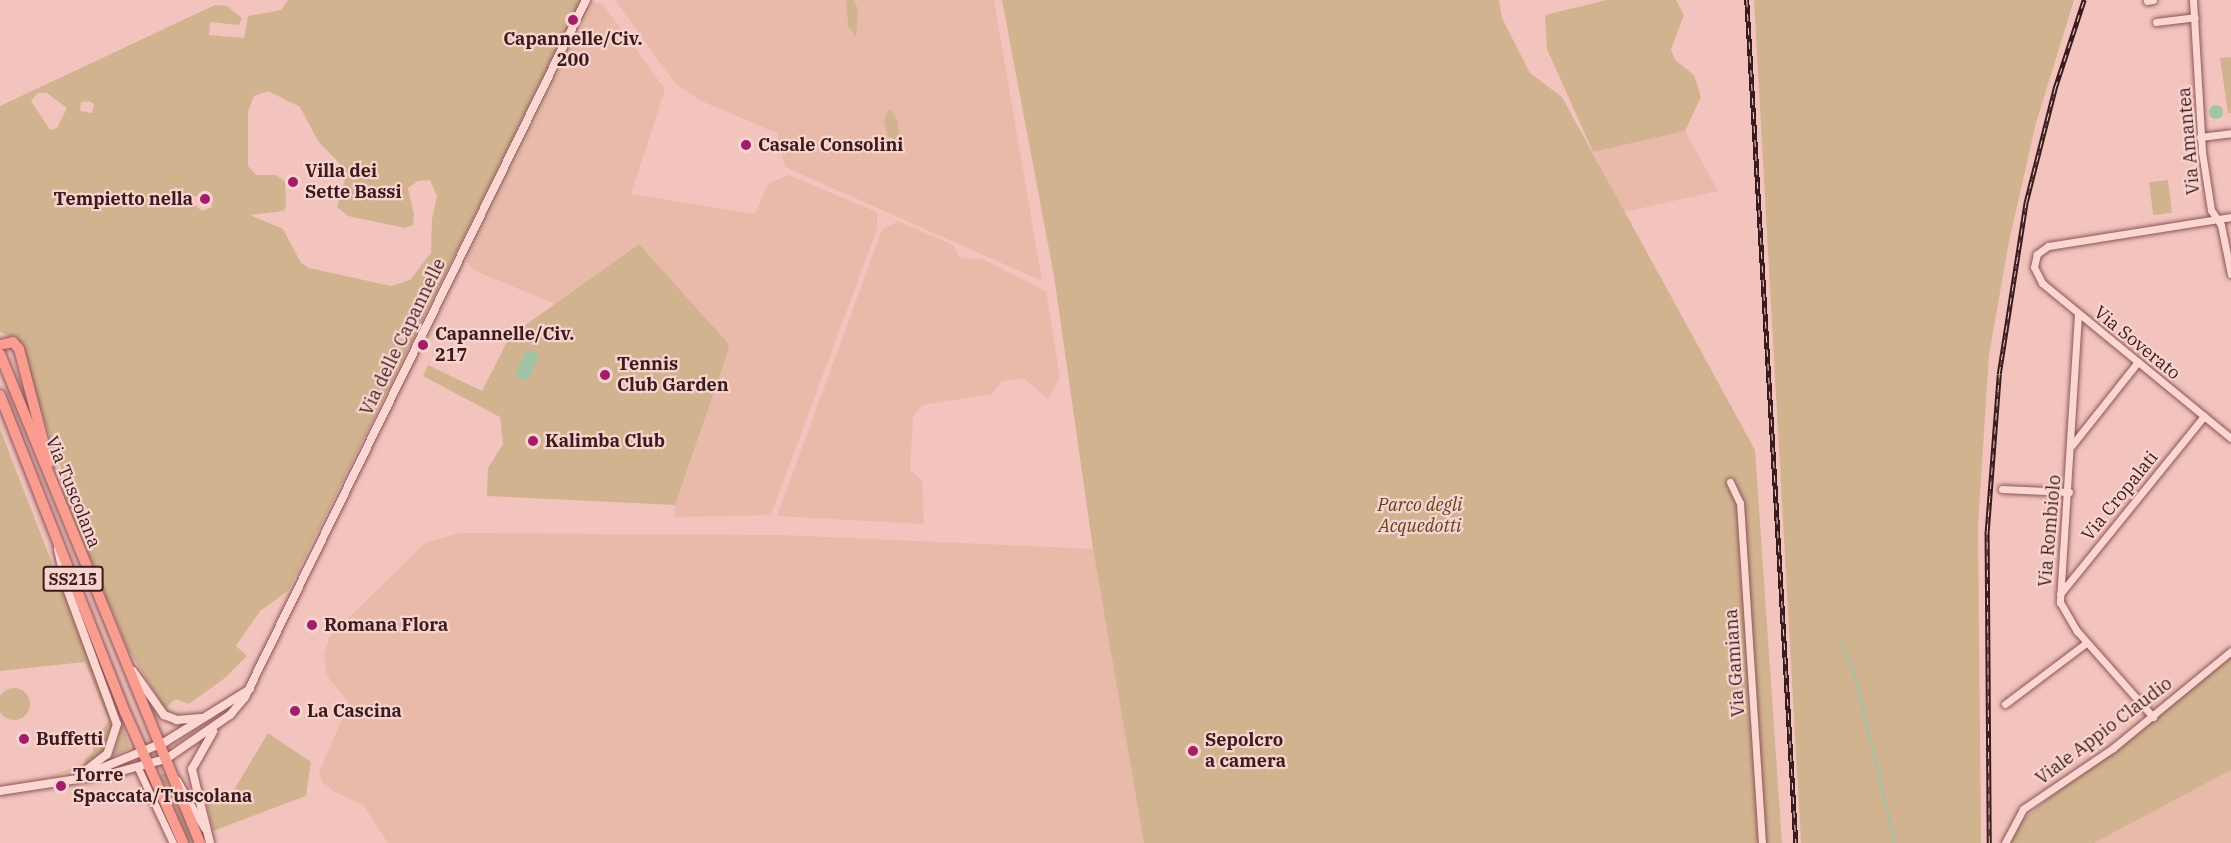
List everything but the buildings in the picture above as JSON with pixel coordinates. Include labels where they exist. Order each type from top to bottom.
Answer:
[{"type":"main road","points":[[0,345],[13,342],[19,350],[58,501]]},
{"type":"main road","name":"Via Tuscolana","points":[[0,354],[58,501],[200,843]]},
{"type":"main road","name":"Via Tuscolana","points":[[0,395],[142,752],[143,766],[183,843]]},
{"type":"street","name":"Via delle Capannelle","points":[[76,778],[143,766],[166,759],[230,715],[250,688],[586,0]]},
{"type":"street","points":[[2147,1],[2153,0]]},
{"type":"street","name":"Via Amantea","points":[[2193,0],[2200,137],[2211,210],[2218,219],[2231,274]]},
{"type":"street","points":[[2156,22],[2195,17]]},
{"type":"street","points":[[2200,137],[2231,133]]},
{"type":"street","points":[[2218,219],[2231,217]]},
{"type":"street","name":"Via Soverato","points":[[2218,219],[2048,246],[2038,252],[2034,264],[2039,280],[2136,363],[2231,438]]},
{"type":"street","name":"Via Rombiolo","points":[[2078,314],[2069,492],[2060,594],[2063,612],[2086,642],[2153,717]]},
{"type":"street","points":[[2072,445],[2136,363]]},
{"type":"street","name":"Via Cropalati","points":[[2060,594],[2204,416]]},
{"type":"street","name":"Via Gamiana","points":[[1730,483],[1740,503],[1762,843]]},
{"type":"street","points":[[2002,489],[2069,492]]},
{"type":"street","name":"Via Tuscolana","points":[[57,539],[62,574],[117,724],[108,754],[76,778]]},
{"type":"street","points":[[2005,704],[2086,642]]},
{"type":"street","points":[[120,650],[161,712],[177,720],[204,718]]},
{"type":"street","name":"Viale Appio Claudio","points":[[2005,843],[2023,809],[2153,717],[2231,651]]},
{"type":"street","points":[[0,791],[76,778],[142,752],[204,718],[250,688]]},
{"type":"street","points":[[206,833],[192,778],[193,763],[208,737],[230,715]]},
{"type":"street","points":[[143,766],[173,843]]},
{"type":"street","name":"Via Tuscolana","points":[[173,775],[188,796],[210,843]]},
{"type":"shaded area","points":[[615,0],[846,0],[848,26],[856,36],[853,0],[994,0],[1042,281],[785,167],[777,133],[701,101],[675,83]]},
{"type":"shaded area","points":[[594,2],[603,5],[665,89],[631,194],[755,214],[768,184],[788,175],[877,212],[877,229],[771,515],[675,517],[675,505],[729,349],[727,342],[639,244],[555,304],[473,270],[466,260]]},
{"type":"shaded area","points":[[2216,105],[2221,107],[2223,112],[2221,117],[2216,119],[2211,117],[2209,112],[2211,107]]},
{"type":"shaded area","points":[[1685,131],[1718,191],[1624,212],[1593,152]]},
{"type":"shaded area","points":[[898,221],[953,245],[960,258],[982,259],[1046,291],[1060,377],[1048,399],[1023,378],[1002,381],[992,394],[922,405],[913,417],[910,470],[922,480],[924,524],[777,516],[882,230]]},
{"type":"shaded area","points":[[527,349],[540,355],[527,381],[515,375]]},
{"type":"shaded area","points":[[459,533],[782,535],[1093,549],[1144,843],[388,843],[363,805],[335,792],[323,783],[319,772],[349,703],[327,676],[324,655],[329,637],[425,543]]},
{"type":"shaded area","points":[[2231,770],[2231,843],[2094,843]]},
{"type":"green space","points":[[288,0],[581,0],[288,591],[260,611],[236,646],[247,656],[225,678],[189,704],[175,699],[165,709],[128,649],[62,492],[61,469],[17,340],[0,332],[0,106],[215,5],[227,6],[242,18],[239,25],[210,22],[209,35],[244,38],[248,16],[281,10]],"holes":[[[268,91],[300,107],[318,141],[342,166],[345,180],[337,207],[348,216],[405,228],[413,225],[414,215],[408,188],[418,181],[430,180],[437,196],[432,219],[431,253],[410,280],[391,286],[309,268],[301,263],[283,229],[250,215],[284,211],[286,205],[285,181],[276,175],[256,175],[248,166],[248,112],[254,96]],[[38,93],[47,93],[67,108],[57,128],[50,130],[31,101]],[[89,101],[94,104],[92,113],[80,111],[81,102]],[[202,194],[211,196],[212,207],[202,211],[192,203],[193,197]]]},
{"type":"green space","points":[[846,0],[853,0],[858,9],[856,37],[848,26]]},
{"type":"green space","name":"Parco degli Acquedotti","points":[[1002,0],[1499,0],[1502,18],[1530,73],[1562,97],[1755,450],[1782,843],[1144,843],[1093,549],[1054,276]]},
{"type":"green space","points":[[1607,0],[1676,0],[1684,15],[1671,49],[1675,60],[1694,75],[1701,97],[1685,131],[1593,152],[1547,49],[1545,15]]},
{"type":"green space","points":[[1754,0],[2074,0],[2036,123],[2009,241],[1989,355],[1978,525],[1981,843],[1801,843]]},
{"type":"green space","points":[[2231,57],[2231,113],[2228,113],[2220,58]]},
{"type":"green space","points":[[890,108],[898,122],[899,133],[894,142],[887,135],[884,120]]},
{"type":"green space","points":[[2168,180],[2172,213],[2153,215],[2149,182]]},
{"type":"green space","name":"Tennis Club Garden","points":[[639,244],[727,342],[729,349],[675,505],[487,496],[488,468],[503,444],[500,417],[423,376],[428,365],[482,391],[510,336]]},
{"type":"green space","points":[[0,429],[111,715],[112,731],[103,754],[85,767],[52,775],[86,764],[84,760],[93,752],[93,741],[109,721],[85,662],[0,671]]},
{"type":"green space","points":[[2231,651],[2231,770],[2094,843],[2009,843],[2021,821]]},
{"type":"green space","points":[[14,688],[25,693],[30,704],[25,715],[14,720],[3,715],[-2,704],[3,693]]},
{"type":"green space","points":[[121,720],[130,748],[112,757],[119,739]]},
{"type":"green space","points":[[268,733],[311,762],[306,796],[213,831],[206,800],[231,795]]},
{"type":"green space","points":[[166,773],[194,843],[189,843],[160,775]]},
{"type":"waterway","points":[[1842,643],[1854,673],[1895,843]]},
{"type":"railway","points":[[1747,0],[1796,843]]},
{"type":"railway","points":[[1989,843],[1987,531],[1999,374],[2026,202],[2055,88],[2084,0]]},
{"type":"place","name":"Capannelle/Civ. 200","points":[[573,20]]},
{"type":"place","name":"Casale Consolini","points":[[746,145]]},
{"type":"place","name":"Villa dei Sette Bassi","points":[[293,182]]},
{"type":"place","name":"Tempietto nella","points":[[205,199]]},
{"type":"place","name":"Capannelle/Civ. 217","points":[[423,345]]},
{"type":"place","name":"Tennis Club Garden","points":[[605,375]]},
{"type":"place","name":"Kalimba Club","points":[[533,441]]},
{"type":"place","name":"Romana Flora","points":[[312,625]]},
{"type":"place","name":"La Cascina","points":[[295,711]]},
{"type":"place","name":"Buffetti","points":[[24,739]]},
{"type":"place","name":"Sepolcro a camera","points":[[1193,751]]},
{"type":"place","name":"Torre Spaccata/Tuscolana","points":[[61,786]]}]
